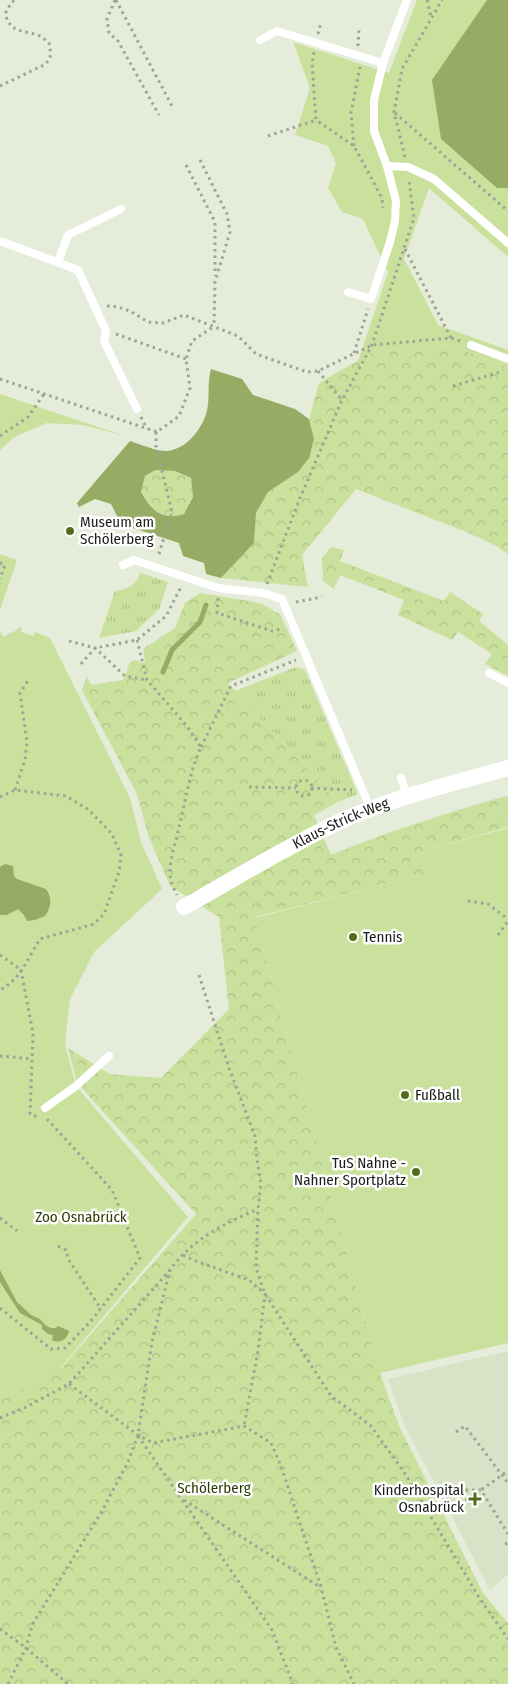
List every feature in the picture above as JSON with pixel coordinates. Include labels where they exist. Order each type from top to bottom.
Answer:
[{"type":"street","name":"Klaus-Strick-Weg","points":[[184,907],[342,821],[408,797],[508,768]]},
{"type":"lane","points":[[348,292],[371,299],[390,242],[396,201],[374,132],[374,100],[383,64],[407,0]]},
{"type":"lane","points":[[260,40],[277,31],[383,64]]},
{"type":"lane","points":[[386,166],[408,166],[434,180],[508,243]]},
{"type":"lane","points":[[58,262],[68,235],[121,209]]},
{"type":"lane","points":[[0,240],[78,270],[106,331],[104,341],[137,409]]},
{"type":"lane","points":[[472,345],[508,359]]},
{"type":"lane","points":[[123,565],[134,560],[218,588],[263,593],[282,599],[371,810]]},
{"type":"lane","points":[[490,673],[508,683]]},
{"type":"lane","points":[[401,778],[408,797]]},
{"type":"lane","points":[[45,1108],[76,1086],[109,1056]]},
{"type":"path","points":[[0,86],[46,64],[51,55],[49,43],[41,36],[18,31],[8,24],[5,14],[11,3],[15,0]]},
{"type":"path","points":[[116,0],[172,106]]},
{"type":"path","points":[[116,0],[107,19],[109,32],[118,41],[160,115]]},
{"type":"path","points":[[428,0],[431,18]]},
{"type":"path","points":[[408,166],[394,112],[402,69],[442,0]]},
{"type":"path","points":[[316,120],[312,63],[322,22]]},
{"type":"path","points":[[359,29],[358,56],[360,68],[351,113],[354,146],[382,198],[383,217]]},
{"type":"path","points":[[394,112],[508,212]]},
{"type":"path","points":[[268,136],[316,120]]},
{"type":"path","points":[[316,120],[354,146]]},
{"type":"path","points":[[200,160],[227,214],[230,232],[215,282]]},
{"type":"path","points":[[186,165],[214,222],[214,326]]},
{"type":"path","points":[[404,248],[451,338]]},
{"type":"path","points":[[354,354],[371,299]]},
{"type":"path","points":[[94,304],[118,307],[130,311],[148,322],[163,323],[184,315],[238,336],[256,354],[307,372],[318,371],[372,345],[451,338],[472,345]]},
{"type":"path","points":[[106,331],[186,359]]},
{"type":"path","points":[[263,593],[300,498],[342,400],[372,345]]},
{"type":"path","points":[[453,386],[497,373],[504,369],[508,363]]},
{"type":"path","points":[[318,371],[342,400]]},
{"type":"path","points":[[1,434],[28,417],[44,394]]},
{"type":"path","points":[[156,431],[156,446],[172,512],[162,543]]},
{"type":"path","points":[[0,563],[4,565],[0,577]]},
{"type":"path","points":[[69,641],[95,648],[137,640],[166,616],[184,577]]},
{"type":"path","points":[[218,588],[217,613],[272,631],[294,627]]},
{"type":"path","points":[[296,602],[322,597]]},
{"type":"path","points":[[137,640],[147,680],[176,713],[201,747]]},
{"type":"path","points":[[81,664],[95,648]]},
{"type":"path","points":[[95,648],[125,676],[147,680]]},
{"type":"path","points":[[173,887],[170,873],[194,763],[231,686],[306,656]]},
{"type":"path","points":[[15,790],[25,760],[27,742],[20,693],[29,679]]},
{"type":"path","points":[[305,780],[311,788],[310,793],[304,796],[297,793],[296,788],[300,782],[305,780]]},
{"type":"path","points":[[249,787],[296,788]]},
{"type":"path","points":[[311,788],[363,790]]},
{"type":"path","points":[[0,797],[15,790],[66,796],[89,810],[112,834],[121,855],[120,872],[104,914],[94,924],[40,940],[21,970],[8,986],[0,990]]},
{"type":"path","points":[[468,901],[488,904],[508,920],[498,935]]},
{"type":"path","points":[[0,955],[21,970],[33,1033],[30,1114],[48,1120],[112,1190],[140,1258],[100,1309],[65,1348],[51,1349],[0,1308]]},
{"type":"path","points":[[199,975],[229,1068],[255,1136],[261,1184],[256,1268],[265,1294],[331,1396],[370,1425],[404,1472],[480,1599],[508,1638]]},
{"type":"path","points":[[0,1056],[32,1059]]},
{"type":"path","points":[[0,1418],[26,1407],[69,1384],[170,1270],[179,1257],[200,1238],[228,1222],[258,1210]]},
{"type":"path","points":[[0,1218],[17,1231]]},
{"type":"path","points":[[58,1246],[66,1250],[68,1259],[100,1309]]},
{"type":"path","points":[[183,1255],[249,1280],[265,1294]]},
{"type":"path","points":[[8,1684],[26,1648],[32,1625],[102,1511],[128,1462],[138,1435],[152,1342],[170,1270]]},
{"type":"path","points":[[244,1426],[258,1352],[265,1294]]},
{"type":"path","points":[[69,1384],[138,1435],[153,1443],[244,1426],[271,1443],[281,1466],[321,1587],[336,1647],[354,1684]]},
{"type":"path","points":[[456,1432],[465,1426],[508,1483]]},
{"type":"path","points":[[138,1435],[272,1630],[293,1684]]},
{"type":"path","points":[[454,1508],[508,1471]]},
{"type":"path","points":[[459,1490],[481,1490]]},
{"type":"path","points":[[481,1490],[508,1534]]},
{"type":"path","points":[[182,1499],[321,1587]]},
{"type":"path","points":[[0,1629],[26,1648],[68,1684]]},
{"type":"shaded area","points":[[487,0],[508,0],[508,188],[497,188],[441,139],[432,80]]},
{"type":"shaded area","points":[[211,369],[242,379],[253,395],[295,409],[309,419],[314,439],[309,458],[298,472],[268,492],[256,513],[254,543],[221,578],[206,574],[204,563],[183,556],[179,543],[121,524],[111,504],[95,499],[79,507],[77,503],[130,441],[167,451],[181,446],[193,437],[205,418],[207,411]],"holes":[[[155,470],[175,471],[191,478],[193,497],[184,514],[176,516],[163,515],[153,509],[141,492],[145,476]]]},
{"type":"shaded area","points":[[5,864],[13,866],[14,876],[17,879],[46,889],[50,902],[45,916],[27,921],[18,909],[7,915],[0,915],[0,867]]},
{"type":"shaded area","points":[[0,1270],[17,1302],[45,1325],[51,1328],[58,1326],[69,1331],[65,1339],[58,1342],[52,1340],[53,1335],[48,1334],[42,1329],[42,1325],[20,1313],[0,1282]]},
{"type":"shaded area","name":"Kinderhospital Osnabrück","points":[[508,1351],[508,1574],[490,1590],[404,1424],[388,1379]]},
{"type":"green space","points":[[417,0],[508,0],[508,257],[429,188],[404,259],[438,325],[508,350],[508,368],[450,345],[376,350],[358,361],[388,272],[363,219],[342,212],[328,188],[336,163],[328,146],[295,135],[310,88],[293,42],[389,73]]},
{"type":"green space","points":[[450,345],[508,368],[508,554],[469,533],[356,489],[302,555],[308,587],[221,578],[254,543],[256,513],[268,492],[298,472],[314,439],[309,419],[319,383],[376,350]]},
{"type":"green space","points":[[0,394],[125,436],[83,425],[47,423],[14,437],[0,450]]},
{"type":"green space","points":[[154,470],[175,471],[191,478],[193,497],[184,514],[176,516],[164,515],[154,509],[145,498],[141,492],[145,476]]},
{"type":"green space","points":[[331,547],[344,550],[340,561],[444,601],[450,592],[483,614],[479,621],[508,645],[508,676],[485,664],[492,654],[458,632],[452,640],[398,615],[404,600],[340,575],[334,589],[323,581],[322,558]]},
{"type":"green space","points":[[0,554],[17,560],[0,610]]},
{"type":"green space","points":[[140,573],[168,582],[159,609],[136,631],[99,638],[115,591],[130,586],[136,581]]},
{"type":"green space","name":"Schölerberg","points":[[200,593],[260,603],[280,614],[297,651],[228,683],[338,802],[314,815],[331,855],[412,825],[495,799],[508,827],[423,851],[429,873],[255,917],[380,1373],[399,1426],[483,1593],[508,1623],[508,1684],[0,1684],[0,1400],[10,1336],[61,1368],[196,1214],[77,1083],[68,1048],[110,1074],[161,1078],[229,1009],[219,917],[170,886],[148,835],[137,794],[82,690],[87,676],[91,685],[123,680],[130,662],[137,660],[141,663],[145,662],[143,649],[175,628],[185,603]]},
{"type":"green space","name":"Zoo Osnabrück","points":[[18,627],[22,628],[21,632],[33,636],[35,632],[50,638],[130,798],[141,842],[162,889],[94,952],[70,999],[65,1044],[76,1086],[188,1217],[60,1368],[0,1401],[0,631],[3,637],[17,630]]},
{"type":"green space","points":[[296,667],[305,670],[358,794],[338,802],[235,691]]},
{"type":"green space","points":[[508,796],[508,827],[495,799]]},
{"type":"green space","name":"TuS Nahne - Nahner Sportplatz","points":[[508,828],[508,1343],[380,1373],[255,918],[428,873],[423,851]]},
{"type":"waterway","points":[[163,672],[172,650],[200,622],[206,605]]},
{"type":"place","name":"Museum am Schölerberg","points":[[70,531]]},
{"type":"place","name":"Tennis","points":[[353,937]]},
{"type":"place","name":"Fußball","points":[[405,1095]]},
{"type":"place","name":"TuS Nahne - Nahner Sportplatz","points":[[416,1172]]},
{"type":"place","name":"Kinderhospital Osnabrück","points":[[475,1499]]}]
